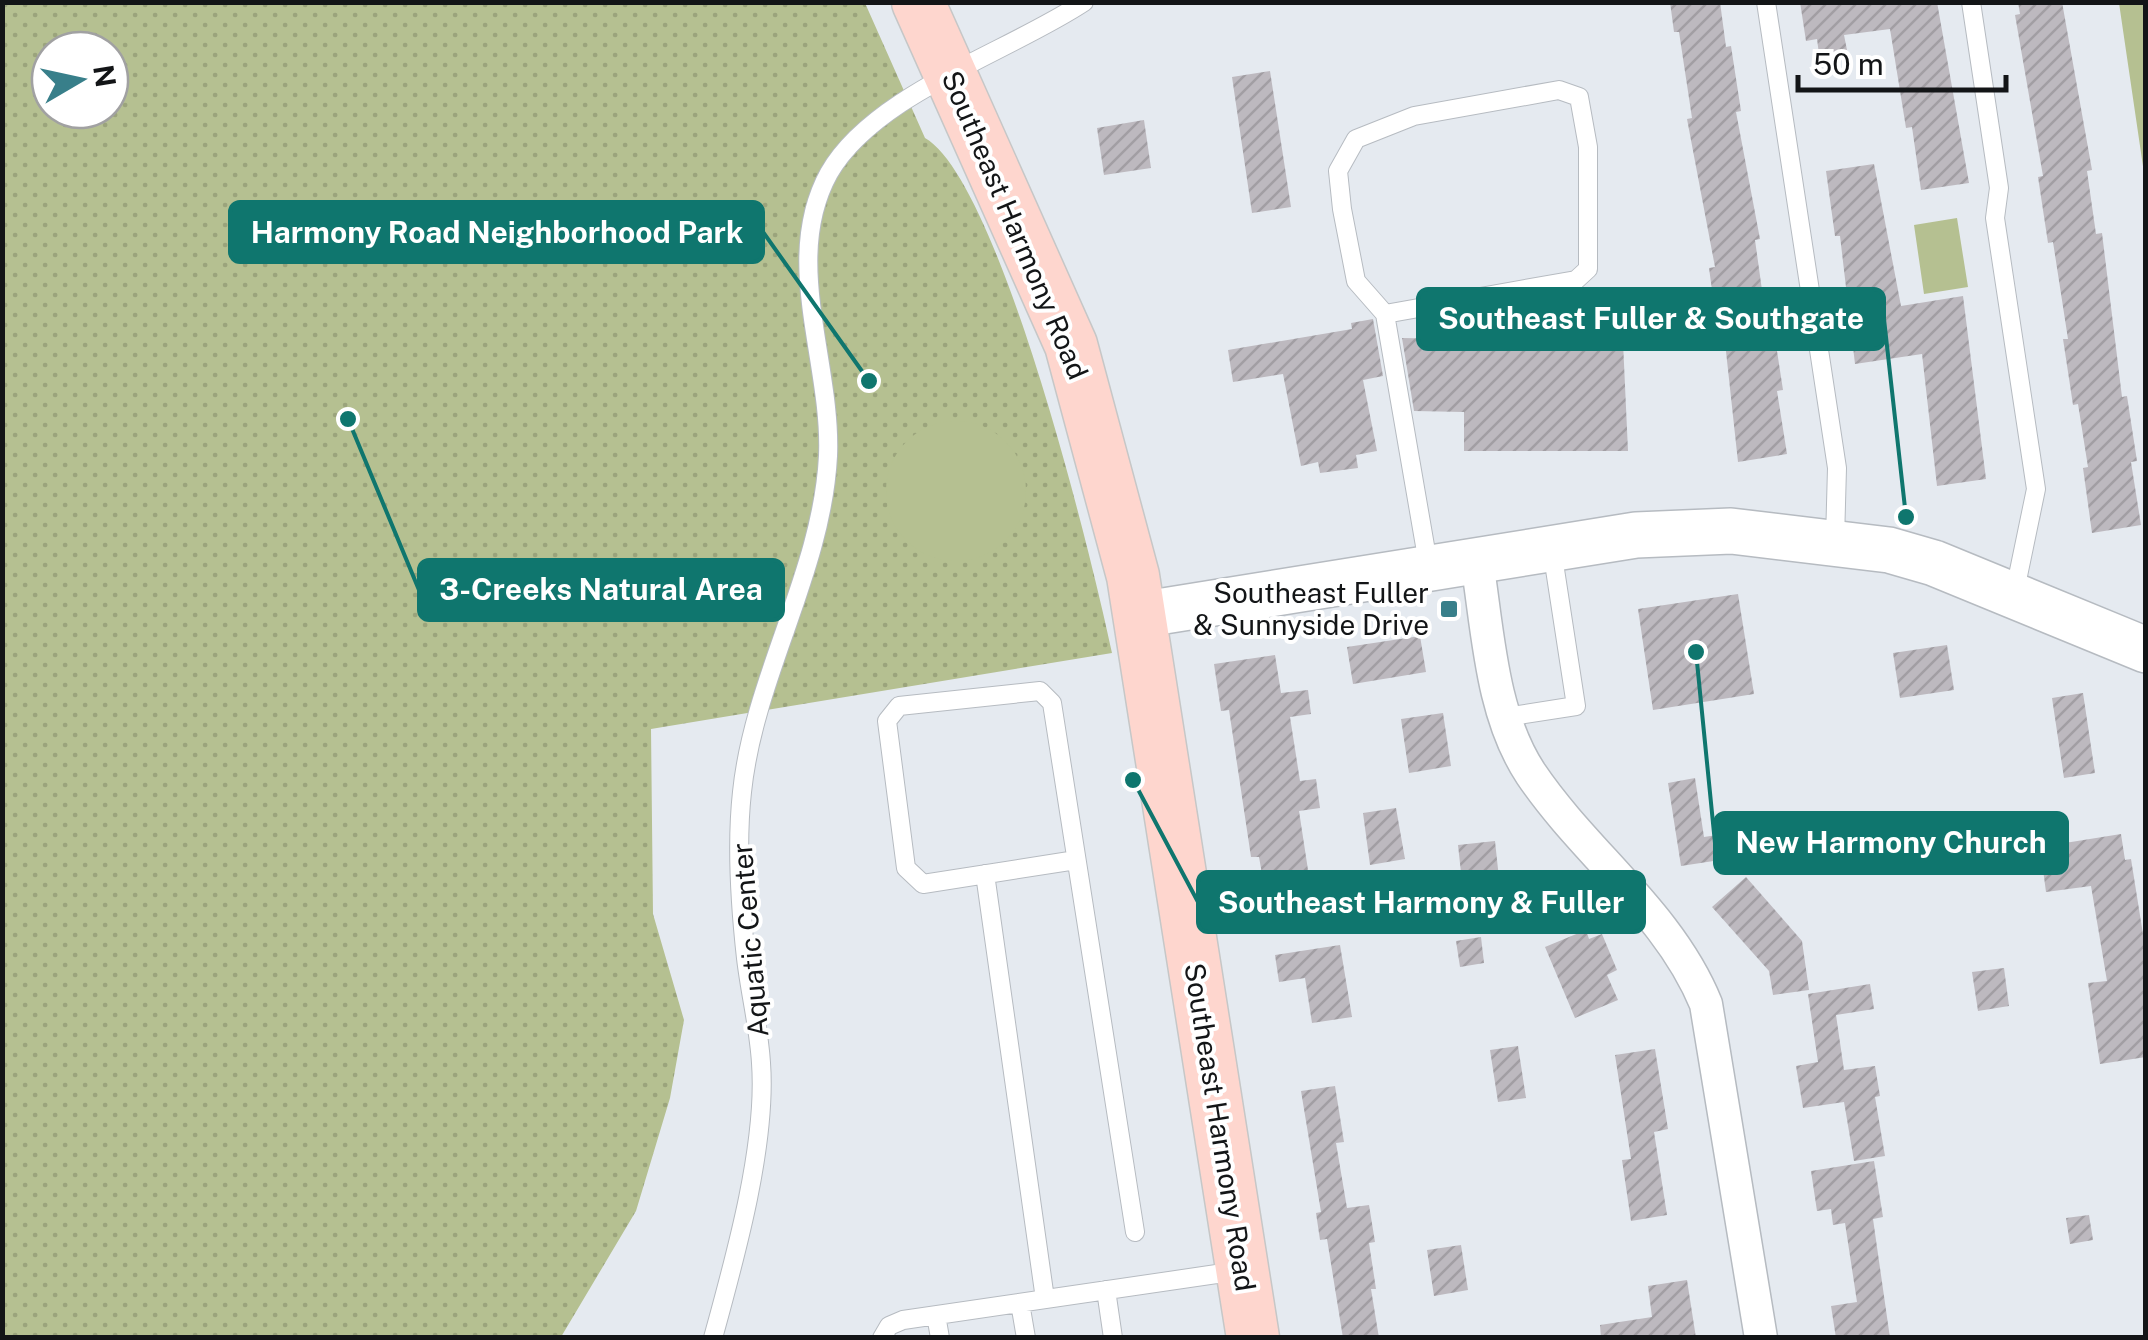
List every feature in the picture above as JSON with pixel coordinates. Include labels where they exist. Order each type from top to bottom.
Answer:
[{"type":"main road","name":"Southeast Harmony Road","points":[[918,2],[1071,345],[1117,506],[1139,615],[1253,1338]]},
{"type":"street","points":[[1139,615],[1552,549],[1680,532],[1731,531],[1835,540],[1934,564],[2146,650]]},
{"type":"street","points":[[1477,562],[1506,717],[1529,772],[1660,925],[1699,986],[1710,1022],[1760,1338]]},
{"type":"lane","name":"Aquatic Center","points":[[713,1338],[740,1241],[762,1065],[746,957],[739,863],[742,793],[752,730],[818,529],[828,456],[825,382],[810,296],[810,220],[825,182],[846,148],[873,122],[1084,2]]},
{"type":"lane","points":[[1766,2],[1838,468],[1835,540]]},
{"type":"lane","points":[[1971,2],[1999,188],[1995,218],[2036,489],[2014,596]]},
{"type":"lane","points":[[1385,314],[1576,280],[1588,269],[1588,147],[1578,97],[1559,90],[1432,112],[1356,138],[1338,171],[1356,281],[1385,314],[1429,570]]},
{"type":"lane","points":[[1506,717],[1576,706],[1552,549]]},
{"type":"lane","points":[[1076,860],[923,884],[906,868],[886,721],[898,706],[1040,691],[1052,703],[1136,1232]]},
{"type":"lane","points":[[985,874],[1046,1299]]},
{"type":"lane","points":[[882,1338],[889,1326],[903,1320],[1242,1270]]},
{"type":"lane","points":[[1106,1290],[1113,1338]]},
{"type":"lane","points":[[1020,1303],[1026,1338]]},
{"type":"lane","points":[[936,1315],[940,1338]]},
{"type":"green space","points":[[3,3],[865,3],[925,138],[954,169],[983,223],[1039,376],[1085,538],[1112,653],[651,729],[653,914],[684,1020],[670,1098],[636,1211],[561,1337],[3,1338]]},
{"type":"green space","points":[[2119,3],[2145,3],[2145,180]]},
{"type":"green space","points":[[1957,218],[1968,287],[1924,294],[1914,225]]},
{"type":"green space","points":[[956,421],[983,427],[1005,442],[1020,464],[1026,491],[1020,518],[1005,540],[983,555],[956,561],[929,555],[907,540],[892,518],[886,491],[892,464],[907,442],[929,427]]},
{"type":"building","points":[[1670,2],[1720,2],[1726,47],[1731,46],[1741,111],[1736,112],[1760,239],[1755,240],[1767,326],[1773,325],[1783,390],[1777,391],[1787,454],[1738,462],[1724,333],[1718,334],[1709,268],[1715,267],[1687,119],[1692,118],[1679,32],[1674,32]]},
{"type":"building","points":[[1800,2],[1937,2],[1969,183],[1921,190],[1912,127],[1906,128],[1890,29],[1844,35],[1847,50],[1819,54],[1817,39],[1806,41]]},
{"type":"building","points":[[2018,2],[2062,2],[2092,170],[2087,171],[2096,234],[2102,233],[2122,397],[2127,396],[2137,461],[2131,462],[2141,525],[2092,533],[2083,468],[2088,467],[2078,404],[2073,405],[2063,339],[2068,339],[2038,177],[2043,176],[2015,15],[2020,14]]},
{"type":"building","points":[[1270,71],[1291,207],[1252,213],[1232,77]]},
{"type":"building","points":[[1144,120],[1151,168],[1104,175],[1097,128]]},
{"type":"building","points":[[1874,164],[1901,306],[1963,296],[1986,479],[1937,486],[1922,354],[1855,364],[1840,236],[1835,236],[1826,171]]},
{"type":"building","points":[[1373,319],[1383,376],[1363,380],[1377,451],[1356,455],[1358,468],[1320,473],[1318,462],[1301,466],[1283,374],[1233,382],[1228,350],[1352,329],[1351,323]]},
{"type":"building","points":[[1402,338],[1623,342],[1628,451],[1464,451],[1464,412],[1414,411]]},
{"type":"building","points":[[1738,594],[1754,694],[1653,710],[1638,609]]},
{"type":"building","points":[[1420,636],[1426,672],[1353,684],[1347,647]]},
{"type":"building","points":[[1947,645],[1954,690],[1900,698],[1893,653]]},
{"type":"building","points":[[1275,655],[1281,693],[1308,690],[1311,714],[1290,717],[1300,781],[1316,779],[1320,808],[1299,811],[1310,883],[1265,891],[1259,857],[1251,857],[1229,710],[1221,711],[1214,664]]},
{"type":"building","points":[[2083,693],[2095,773],[2064,778],[2052,698]]},
{"type":"building","points":[[1443,713],[1451,766],[1409,773],[1401,719]]},
{"type":"building","points":[[1695,778],[1704,837],[1717,835],[1720,860],[1681,866],[1668,783]]},
{"type":"building","points":[[1396,808],[1405,859],[1370,865],[1363,813]]},
{"type":"building","points":[[2121,834],[2125,860],[2131,859],[2146,953],[2146,1057],[2100,1064],[2088,983],[2107,981],[2091,886],[2046,892],[2040,847]]},
{"type":"building","points":[[1495,841],[1501,897],[1464,900],[1458,845]]},
{"type":"building","points":[[1746,877],[1802,941],[1809,990],[1773,995],[1769,971],[1712,907]]},
{"type":"building","points":[[1586,930],[1589,939],[1602,934],[1617,970],[1607,975],[1618,1000],[1575,1018],[1545,947]]},
{"type":"building","points":[[1481,937],[1484,963],[1460,967],[1456,941]]},
{"type":"building","points":[[1340,945],[1352,1017],[1312,1023],[1305,978],[1279,982],[1275,955]]},
{"type":"building","points":[[2004,968],[2009,1006],[1978,1011],[1972,972]]},
{"type":"building","points":[[1870,984],[1874,1009],[1836,1015],[1844,1070],[1875,1066],[1880,1096],[1875,1097],[1885,1156],[1854,1161],[1844,1102],[1803,1108],[1796,1066],[1818,1062],[1808,994]]},
{"type":"building","points":[[1518,1046],[1526,1098],[1498,1102],[1490,1050]]},
{"type":"building","points":[[1655,1049],[1668,1129],[1654,1132],[1667,1215],[1631,1221],[1622,1160],[1631,1159],[1615,1055]]},
{"type":"building","points":[[1335,1086],[1344,1142],[1336,1143],[1347,1208],[1369,1205],[1375,1242],[1369,1243],[1376,1289],[1371,1289],[1379,1338],[1343,1338],[1327,1239],[1320,1240],[1316,1213],[1321,1212],[1301,1091]]},
{"type":"building","points":[[1874,1161],[1883,1217],[1873,1219],[1890,1338],[1836,1338],[1831,1306],[1857,1302],[1845,1223],[1833,1225],[1831,1209],[1817,1211],[1811,1171]]},
{"type":"building","points":[[2089,1215],[2093,1240],[2070,1244],[2066,1218]]},
{"type":"building","points":[[1461,1245],[1468,1290],[1434,1296],[1427,1250]]},
{"type":"building","points":[[1687,1280],[1696,1338],[1601,1338],[1600,1325],[1652,1317],[1648,1286]]},
{"type":"place","name":"Harmony Road Neighborhood Park","points":[[869,381]]},
{"type":"place","name":"3-Creeks Natural Area","points":[[348,419]]},
{"type":"place","name":"Southeast Fuller & Southgate","points":[[1906,517]]},
{"type":"place","name":"Southeast Fuller & Sunnyside Drive","points":[[1449,609]]},
{"type":"place","name":"New Harmony Church","points":[[1696,652]]},
{"type":"place","name":"Southeast Harmony & Fuller","points":[[1133,780]]}]
